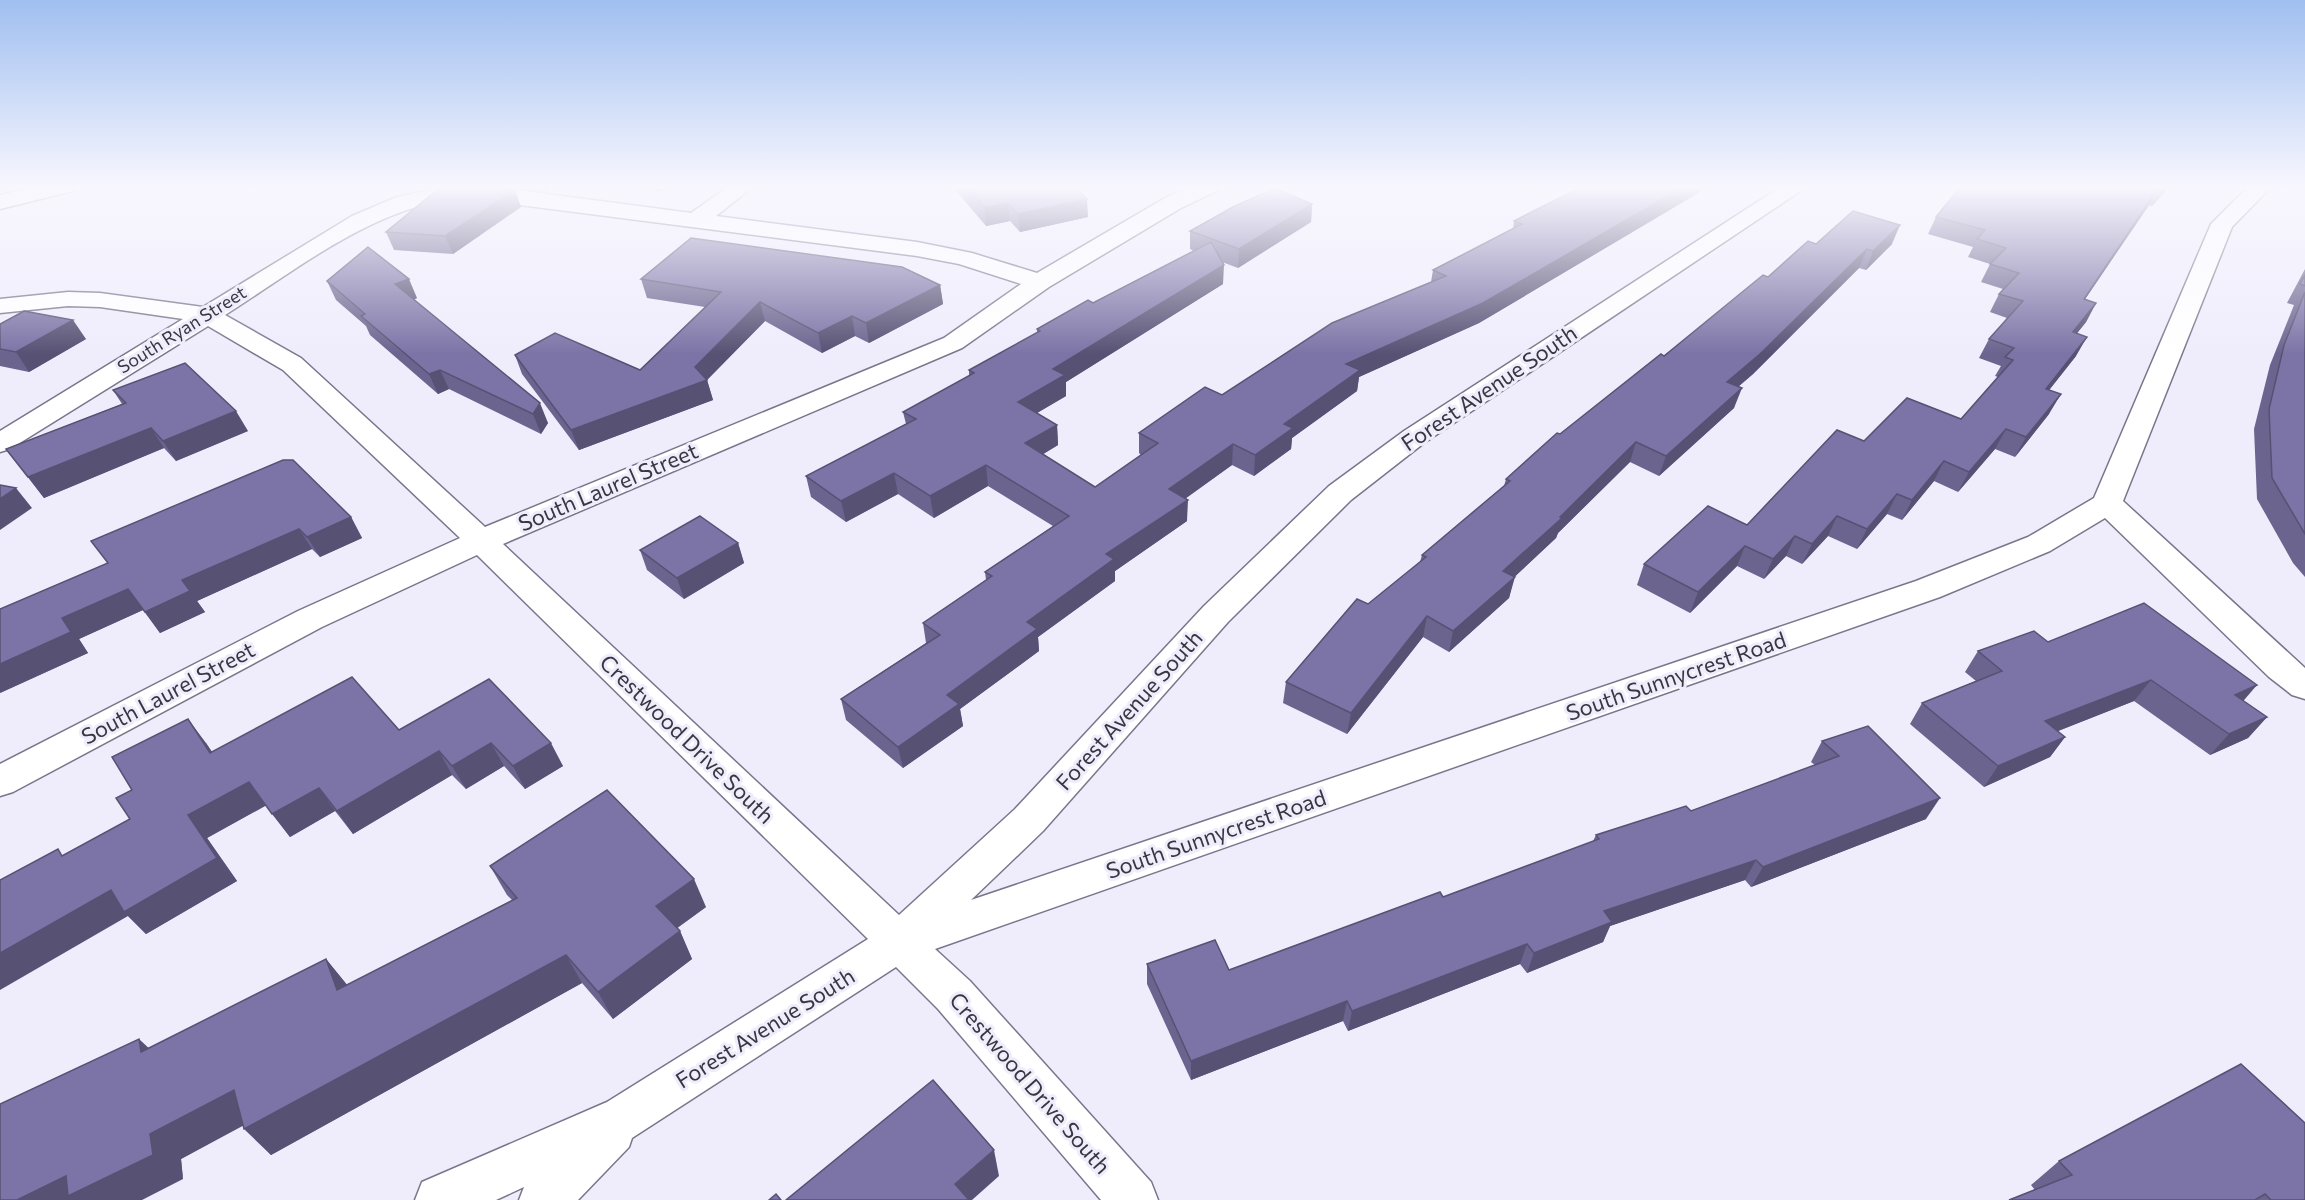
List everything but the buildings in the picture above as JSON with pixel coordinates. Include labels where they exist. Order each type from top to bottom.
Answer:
[{"type":"street","name":"South Ryan Street","points":[[0,443],[326,242]]},
{"type":"street","name":"South Ryan Street","points":[[863,242],[964,258],[1040,282]]},
{"type":"street","name":"South Laurel Street","points":[[0,780],[310,619],[481,541],[952,343],[1040,282],[1107,242]]},
{"type":"street","name":"Forest Avenue South","points":[[440,1200],[624,1118],[898,943],[1029,820],[1216,614],[1340,493],[1414,437],[1712,242]]},
{"type":"street","points":[[2215,242],[2107,503],[2281,668],[2305,686]]},
{"type":"street","points":[[0,306],[68,299],[100,300],[207,315]]},
{"type":"street","name":"Crestwood Drive South","points":[[207,315],[292,364],[481,541],[954,995],[1133,1200]]},
{"type":"street","name":"South Sunnycrest Road","points":[[898,943],[1928,589],[2039,544],[2107,503]]},
{"type":"street","points":[[544,1200],[624,1118]]}]
